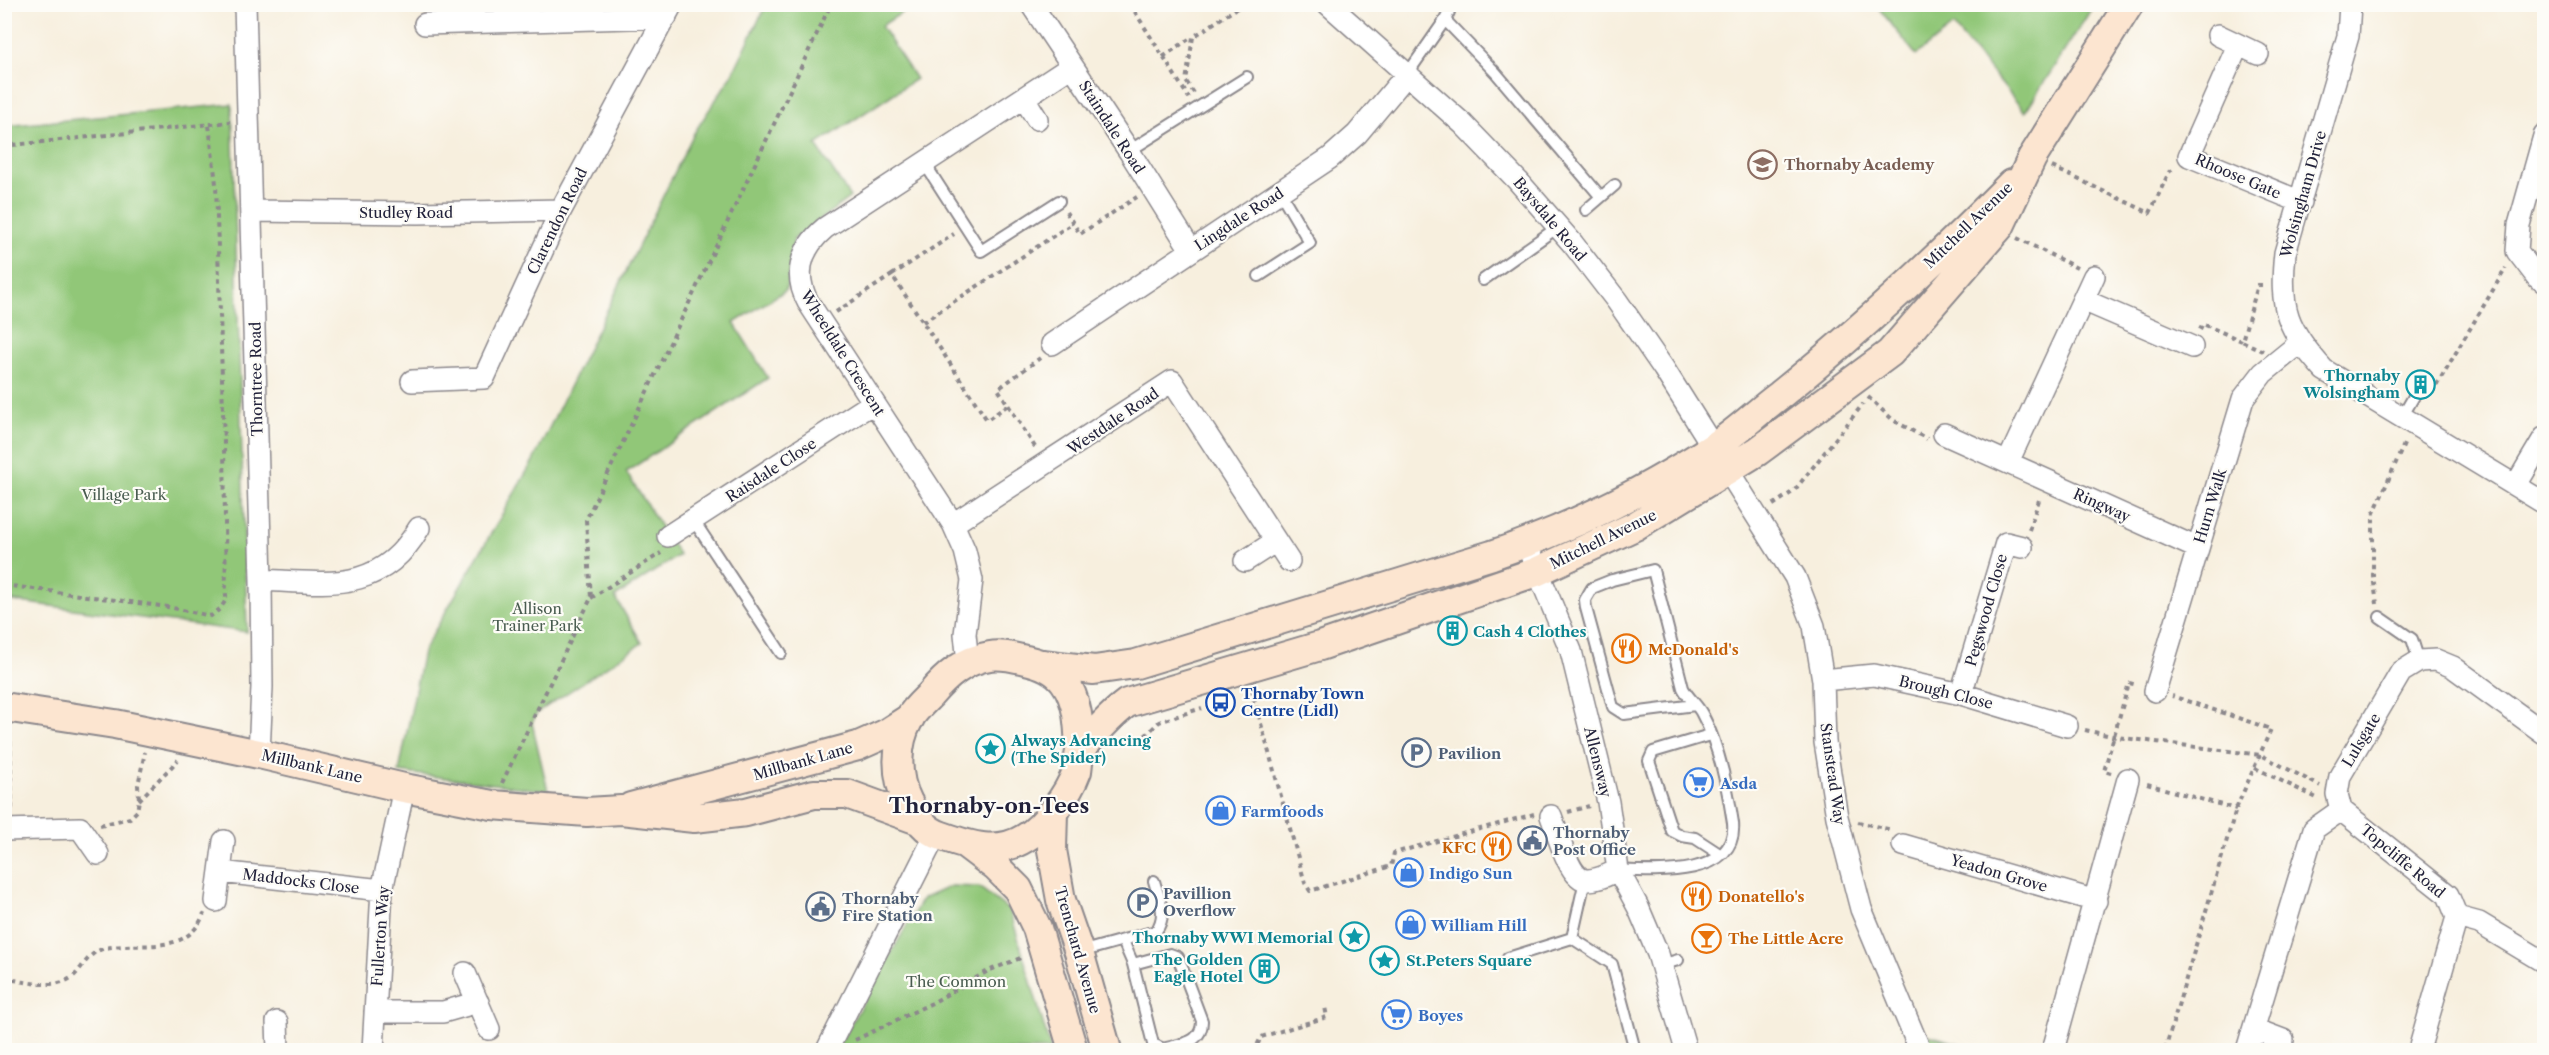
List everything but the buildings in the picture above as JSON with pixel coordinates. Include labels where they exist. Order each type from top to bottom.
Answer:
[{"type":"street","name":"Thorntree Road","points":[[245,4],[261,580],[262,687],[259,753]]},
{"type":"street","name":"Staindale Road","points":[[1032,4],[1191,250]]},
{"type":"street","name":"Baysdale Road","points":[[1329,4],[1463,124],[1558,226],[1617,301],[1721,458]]},
{"type":"street","name":"Mitchell Avenue","points":[[1042,664],[1064,681],[1078,718],[1080,752],[1076,772],[1053,812],[1040,828],[1023,840],[990,849],[966,845],[927,827],[904,794],[898,770],[900,742],[910,718],[943,679],[958,667],[988,656],[1008,655],[1042,664],[1094,670],[1136,664],[1326,607],[1526,543],[1721,458],[1758,452],[1890,352],[2000,226],[2029,164],[2129,4]]},
{"type":"street","name":"Wolsingham Drive","points":[[2350,4],[2348,36],[2285,253],[2282,285],[2289,320],[2300,343],[2324,370],[2544,503]]},
{"type":"street","points":[[425,24],[669,11]]},
{"type":"street","name":"Clarendon Road","points":[[412,381],[484,378],[561,210],[669,11]]},
{"type":"street","points":[[2218,36],[2258,54]]},
{"type":"street","name":"Rhoose Gate","points":[[2238,45],[2189,156],[2301,202]]},
{"type":"street","name":"Wheeldale Crescent","points":[[968,663],[965,634],[972,580],[965,551],[953,524],[821,322],[801,285],[802,260],[806,249],[825,228],[1072,66]]},
{"type":"street","name":"Lingdale Road","points":[[1052,344],[1330,158],[1357,134],[1408,74]]},
{"type":"street","points":[[1031,93],[1037,119]]},
{"type":"street","points":[[2544,136],[2519,225],[2517,251],[2537,277],[2544,282]]},
{"type":"street","name":"Mitchell Avenue","points":[[1080,752],[1105,723],[1127,703],[1320,646],[1536,572],[1635,526],[1721,458],[1969,226],[2029,164]]},
{"type":"street","name":"Studley Road","points":[[251,211],[418,213],[561,210]]},
{"type":"street","points":[[2008,462],[2094,276]]},
{"type":"street","points":[[2083,300],[2192,347]]},
{"type":"street","name":"Hurn Walk","points":[[2155,691],[2243,399],[2263,373],[2300,343]]},
{"type":"street","name":"Westdale Road","points":[[953,524],[1172,381],[1289,561]]},
{"type":"street","name":"Raisdale Close","points":[[668,536],[873,403]]},
{"type":"street","name":"Ringway","points":[[1944,434],[2197,548]]},
{"type":"street","points":[[2517,485],[2544,438]]},
{"type":"street","name":"Stanstead Way","points":[[1721,458],[1795,578],[1814,626],[1823,680],[1825,742],[1837,817],[1861,909],[1920,1050]]},
{"type":"street","points":[[261,580],[346,582],[371,575],[395,559],[412,540],[419,528]]},
{"type":"street","points":[[1245,561],[1276,541]]},
{"type":"street","name":"Allensway","points":[[1526,543],[1536,572],[1571,651],[1608,802],[1618,870],[1670,963],[1686,1050]]},
{"type":"street","name":"Pegswood Close","points":[[1961,694],[2006,543],[2022,548]]},
{"type":"street","points":[[2419,661],[2436,660],[2453,667],[2544,733]]},
{"type":"street","name":"Lulsgate","points":[[2339,802],[2340,776],[2401,672],[2419,661]]},
{"type":"street","name":"Brough Close","points":[[1823,680],[1874,675],[1961,694],[2067,726]]},
{"type":"street","name":"Millbank Lane","points":[[7,708],[196,740],[404,788],[492,805],[587,812],[621,810],[694,818],[746,812],[813,794],[847,794],[927,827]]},
{"type":"street","name":"Millbank Lane","points":[[621,810],[676,793],[765,773],[858,746],[885,734],[910,718]]},
{"type":"street","points":[[2053,1050],[2128,779]]},
{"type":"street","name":"Fullerton Way","points":[[373,1050],[382,890],[404,788]]},
{"type":"street","points":[[2247,1050],[2314,829],[2339,802]]},
{"type":"street","name":"Topcliffe Road","points":[[2339,802],[2448,896],[2457,917]]},
{"type":"street","name":"Trenchard Avenue","points":[[1053,812],[1052,850],[1061,900],[1080,952],[1107,1050]]},
{"type":"street","points":[[1551,816],[1570,867],[1576,876],[1585,880],[1596,879],[1618,870]]},
{"type":"street","points":[[828,1048],[927,827]]},
{"type":"street","points":[[8,830],[80,828],[98,854]]},
{"type":"street","points":[[216,901],[224,841]]},
{"type":"street","points":[[966,845],[996,867],[1018,889],[1037,928],[1073,1050]]},
{"type":"street","name":"Yeadon Grove","points":[[1903,845],[2096,901]]},
{"type":"street","name":"Maddocks Close","points":[[220,872],[382,890]]},
{"type":"street","points":[[2419,1050],[2457,917],[2479,923],[2544,962]]},
{"type":"street","points":[[465,973],[489,1029]]},
{"type":"street","points":[[375,1012],[443,1012],[478,1002]]},
{"type":"street","points":[[277,1022],[278,1050]]},
{"type":"street","points":[[2254,1029],[2283,1040]]},
{"type":"lane","points":[[1408,74],[1445,20],[1449,12],[1446,4]]},
{"type":"lane","points":[[1445,20],[1496,73],[1601,197]]},
{"type":"lane","points":[[1129,151],[1247,77]]},
{"type":"lane","points":[[925,164],[981,251],[1059,201]]},
{"type":"lane","points":[[1586,210],[1616,185]]},
{"type":"lane","points":[[1259,276],[1310,243],[1280,192]]},
{"type":"lane","points":[[1482,280],[1558,226]]},
{"type":"lane","points":[[2402,417],[2416,391]]},
{"type":"lane","points":[[693,521],[780,653]]},
{"type":"lane","points":[[1618,870],[1655,872],[1708,864],[1728,849],[1733,823],[1702,713],[1683,688],[1653,570],[1598,584],[1592,588],[1586,600],[1613,707],[1624,714],[1695,705]]},
{"type":"lane","points":[[2380,617],[2412,639],[2419,661]]},
{"type":"lane","points":[[1710,735],[1653,752],[1649,761],[1672,831],[1682,836],[1695,838],[1721,855]]},
{"type":"lane","points":[[1572,938],[1585,880]]},
{"type":"lane","points":[[1080,952],[1156,931],[1163,922],[1162,909],[1154,881]]},
{"type":"lane","points":[[1508,958],[1572,938]]},
{"type":"lane","points":[[1572,938],[1612,964],[1635,1050]]},
{"type":"lane","points":[[1123,941],[1132,964],[1153,1044],[1164,1049],[1198,1038],[1202,1033],[1202,1022],[1178,957],[1170,954],[1132,964]]},
{"type":"path","points":[[492,805],[591,598],[586,520],[831,4]]},
{"type":"path","points":[[1130,4],[1163,57],[1199,107]]},
{"type":"path","points":[[1163,57],[1243,4]]},
{"type":"path","points":[[1193,37],[1186,81],[1199,107]]},
{"type":"path","points":[[4,146],[248,120]]},
{"type":"path","points":[[4,585],[168,607],[211,616],[226,600],[216,184],[209,125]]},
{"type":"path","points":[[2029,164],[2150,213],[2169,172],[2189,156]]},
{"type":"path","points":[[1059,201],[1080,234],[1151,188]]},
{"type":"path","points":[[922,322],[1073,223]]},
{"type":"path","points":[[821,322],[965,226]]},
{"type":"path","points":[[2011,235],[2094,276]]},
{"type":"path","points":[[892,275],[987,420],[1008,405]]},
{"type":"path","points":[[2242,341],[2258,285],[2282,285]]},
{"type":"path","points":[[2192,347],[2203,324],[2281,359]]},
{"type":"path","points":[[1046,465],[998,389],[1036,363],[1052,344]]},
{"type":"path","points":[[1851,410],[1869,397],[1893,420],[1938,444],[1944,434]]},
{"type":"path","points":[[2022,548],[2047,480]]},
{"type":"path","points":[[1757,516],[1794,491]]},
{"type":"path","points":[[591,598],[675,545],[668,536]]},
{"type":"path","points":[[2165,1050],[2236,809],[2271,729],[2129,683],[2116,737],[2104,771],[2236,809]]},
{"type":"path","points":[[1241,694],[1262,687]]},
{"type":"path","points":[[1252,691],[1305,883],[1310,891],[1391,866],[1394,853],[1536,814],[1551,816],[1608,802]]},
{"type":"path","points":[[1145,736],[1159,722],[1210,705]]},
{"type":"path","points":[[7,708],[8,830]]},
{"type":"path","points":[[2067,726],[2116,737],[2261,755],[2339,802]]},
{"type":"path","points":[[80,828],[110,824],[130,818],[136,811],[139,800],[138,785],[150,731]]},
{"type":"path","points":[[139,800],[196,740]]},
{"type":"path","points":[[2255,768],[2339,802]]},
{"type":"path","points":[[1837,817],[1906,834],[1903,845]]},
{"type":"path","points":[[4,978],[33,984],[53,984],[78,973],[85,960],[93,953],[106,948],[170,944],[184,939],[196,928],[204,916],[207,902],[216,901]]},
{"type":"path","points":[[828,1048],[855,1040],[934,1002],[988,971],[1044,951]]},
{"type":"path","points":[[1252,1050],[1255,1050],[1261,1037],[1328,1017],[1325,1007]]},
{"type":"green space","name":"Allison Trainer Park","points":[[766,5],[914,5],[881,26],[916,79],[816,145],[850,197],[794,239],[786,290],[734,323],[768,378],[626,472],[679,555],[615,597],[642,643],[537,713],[532,723],[548,791],[399,772],[423,651],[533,461],[694,133],[732,75]]},
{"type":"green space","points":[[1876,5],[2094,5],[2025,112],[1953,26],[1916,55]]},
{"type":"green space","name":"Village Park","points":[[232,104],[247,632],[5,600],[5,126]]},
{"type":"green space","name":"The Common","points":[[951,886],[979,887],[1010,911],[1051,1050],[836,1050],[922,899]]},
{"type":"green space","points":[[1925,1034],[1981,1050],[1931,1050]]},
{"type":"place","name":"Thornaby Academy","points":[[1763,164]]},
{"type":"place","name":"Thornaby Wolsingham","points":[[2421,384]]},
{"type":"place","name":"Cash 4 Clothes","points":[[1452,631]]},
{"type":"place","name":"McDonald's","points":[[1627,649]]},
{"type":"place","name":"Thornaby Town Centre (Lidl)","points":[[1220,702]]},
{"type":"place","name":"Always Advancing (The Spider)","points":[[990,749]]},
{"type":"place","name":"Pavilion","points":[[1417,753]]},
{"type":"place","name":"Asda","points":[[1699,783]]},
{"type":"place","name":"Farmfoods","points":[[1220,811]]},
{"type":"place","name":"Thornaby Post Office","points":[[1532,841]]},
{"type":"place","name":"KFC","points":[[1497,847]]},
{"type":"place","name":"Indigo Sun","points":[[1408,873]]},
{"type":"place","name":"Donatello's","points":[[1697,896]]},
{"type":"place","name":"Pavillion Overflow","points":[[1142,902]]},
{"type":"place","name":"Thornaby Fire Station","points":[[821,907]]},
{"type":"place","name":"William Hill","points":[[1410,925]]},
{"type":"place","name":"Thornaby WWI Memorial","points":[[1354,937]]},
{"type":"place","name":"The Little Acre","points":[[1707,938]]},
{"type":"place","name":"St.Peters Square","points":[[1385,960]]},
{"type":"place","name":"The Golden Eagle Hotel","points":[[1264,968]]},
{"type":"place","name":"Boyes","points":[[1397,1015]]},
{"type":"district","name":"Thornaby-on-Tees","points":[[989,805]]}]
